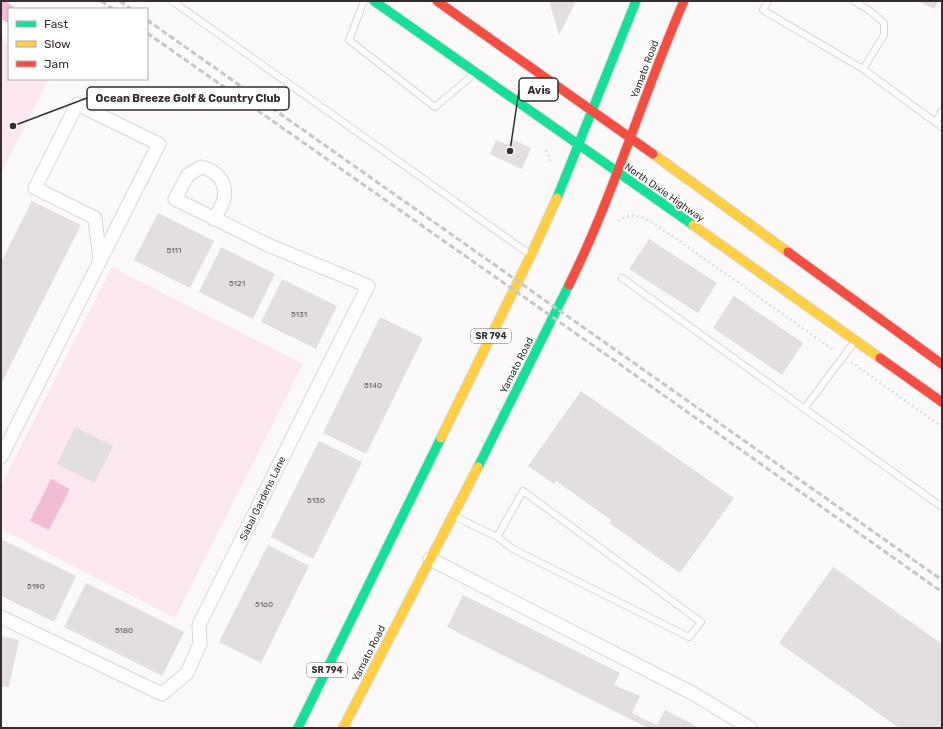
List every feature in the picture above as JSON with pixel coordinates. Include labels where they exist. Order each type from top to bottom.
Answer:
[{"type":"main road","name":"North Dixie Highway","points":[[374,1],[617,171],[942,402]]},
{"type":"main road","points":[[437,1],[591,109],[942,364]]},
{"type":"main road","name":"SR 794","points":[[298,728],[531,255],[557,197],[591,109],[636,1]]},
{"type":"main road","name":"Yamato Road","points":[[343,728],[453,515],[574,273],[600,215],[669,35],[684,1]]},
{"type":"street","points":[[1,457],[100,261],[159,144],[77,104],[35,188],[95,218],[100,261]]},
{"type":"street","name":"Sabal Gardens Lane","points":[[1,617],[162,694],[186,673],[200,644],[199,625],[368,286],[268,246],[214,219]]},
{"type":"street","points":[[430,559],[694,694],[750,728]]},
{"type":"lane","points":[[172,1],[531,255]]},
{"type":"lane","points":[[364,1],[349,40],[435,107],[476,73]]},
{"type":"lane","points":[[768,1],[763,10],[863,69],[942,127]]},
{"type":"lane","points":[[854,1],[870,11],[884,23],[884,36],[863,69]]},
{"type":"lane","points":[[936,122],[942,110]]},
{"type":"lane","points":[[622,278],[942,507]]},
{"type":"lane","points":[[804,409],[855,340]]},
{"type":"lane","points":[[453,515],[497,537],[513,549],[689,637],[701,622],[523,491],[497,537]]},
{"type":"path","points":[[546,150],[550,161],[550,167]]},
{"type":"path","points":[[615,226],[619,220],[624,217],[636,215],[642,216],[666,231],[942,427]]},
{"type":"shaded area","points":[[1,38],[8,42],[8,80],[48,80],[1,173]]},
{"type":"shaded area","points":[[112,267],[303,364],[175,618],[1,529],[1,485]]},
{"type":"shaded area","points":[[51,479],[70,489],[49,530],[30,521]]},
{"type":"building","points":[[549,1],[576,1],[559,35]]},
{"type":"building","points":[[918,1],[938,1],[934,9]]},
{"type":"building","points":[[511,139],[531,148],[522,169],[490,154],[496,140],[508,145]]},
{"type":"building","points":[[32,201],[81,225],[1,384],[1,262]]},
{"type":"building","points":[[158,213],[214,241],[190,288],[134,260]]},
{"type":"building","points":[[649,239],[717,283],[698,313],[629,269]]},
{"type":"building","points":[[221,247],[275,274],[253,319],[199,292]]},
{"type":"building","points":[[282,279],[337,306],[316,349],[261,322]]},
{"type":"building","points":[[734,296],[803,343],[782,375],[713,328]]},
{"type":"building","points":[[380,317],[423,338],[366,454],[323,433]]},
{"type":"building","points":[[581,391],[734,498],[680,573],[609,523],[611,520],[556,481],[554,484],[528,466]]},
{"type":"building","points":[[75,427],[113,446],[95,483],[57,464]]},
{"type":"building","points":[[319,441],[362,462],[313,559],[271,537]]},
{"type":"building","points":[[1,539],[76,576],[54,622],[1,596]]},
{"type":"building","points":[[268,545],[309,566],[261,663],[219,642]]},
{"type":"building","points":[[833,567],[942,644],[942,728],[899,728],[779,643]]},
{"type":"building","points":[[86,583],[184,632],[162,676],[64,627]]},
{"type":"building","points":[[463,595],[620,673],[614,685],[640,696],[632,713],[657,725],[665,710],[696,726],[695,728],[648,728],[447,627]]},
{"type":"building","points":[[1,636],[19,640],[9,687],[1,686]]},
{"type":"waterway","points":[[1,8],[8,13]]},
{"type":"railway","points":[[101,1],[112,8]]},
{"type":"railway","points":[[120,1],[130,8]]},
{"type":"railway","points":[[148,21],[942,580]]},
{"type":"railway","points":[[148,34],[942,592]]},
{"type":"traffic: fast","points":[[374,1],[693,225]]},
{"type":"traffic: fast","points":[[557,198],[636,1]]},
{"type":"traffic: fast","points":[[478,467],[569,285]]},
{"type":"traffic: fast","points":[[298,728],[441,438]]},
{"type":"traffic: slow","points":[[653,154],[788,252]]},
{"type":"traffic: slow","points":[[441,438],[531,255],[557,198]]},
{"type":"traffic: slow","points":[[693,225],[880,358]]},
{"type":"traffic: slow","points":[[343,728],[478,467]]},
{"type":"traffic: jam","points":[[437,1],[653,154]]},
{"type":"traffic: jam","points":[[569,285],[600,216],[669,36],[684,1]]},
{"type":"traffic: jam","points":[[788,252],[942,364]]},
{"type":"traffic: jam","points":[[880,358],[942,402]]},
{"type":"place","name":"Ocean Breeze Golf & Country Club","points":[[13,126]]},
{"type":"place","name":"Avis","points":[[510,151]]}]
